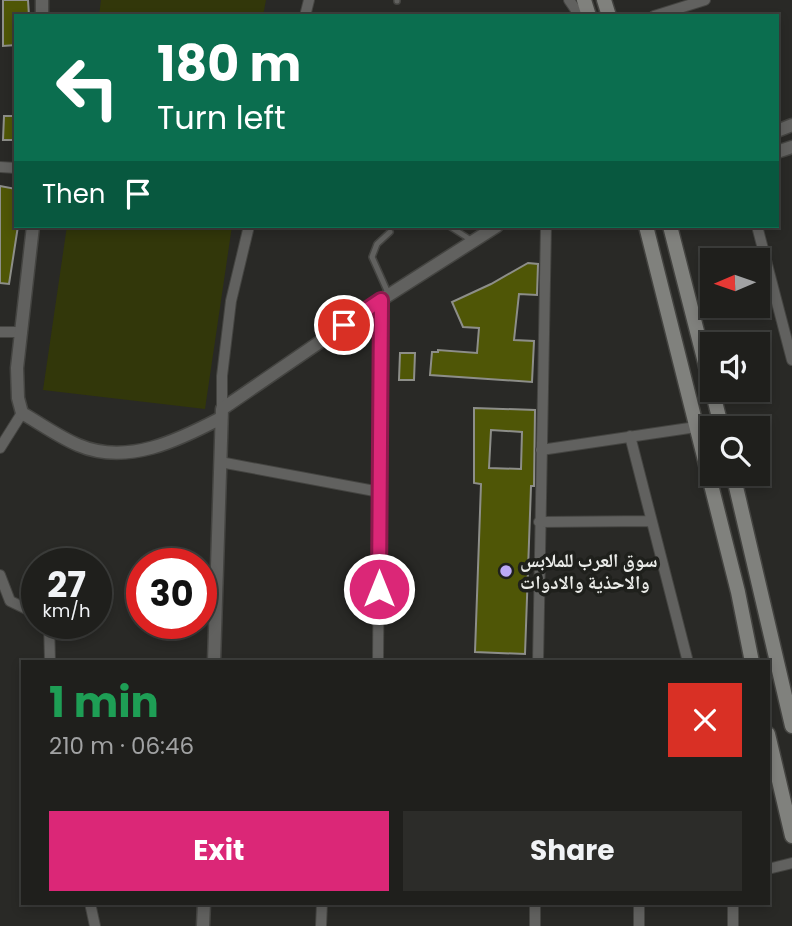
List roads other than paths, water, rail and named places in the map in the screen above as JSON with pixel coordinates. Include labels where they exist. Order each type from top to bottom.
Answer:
[{"type":"main road","points":[[639,228],[653,247]]},
{"type":"main road","points":[[647,228],[738,593],[752,660]]},
{"type":"main road","points":[[671,228],[719,416]]},
{"type":"main road","points":[[736,486],[792,726]]},
{"type":"main road","points":[[770,742],[792,836]]},
{"type":"street","points":[[660,14],[705,0]]},
{"type":"street","points":[[0,448],[22,414],[18,398],[17,368],[33,228]]},
{"type":"street","points":[[214,660],[222,376],[230,301],[248,228]]},
{"type":"street","points":[[22,414],[80,446],[112,453],[146,450],[196,431],[385,297],[494,228]]},
{"type":"street","points":[[538,660],[546,228]]},
{"type":"street","points":[[758,228],[792,360]]},
{"type":"street","points":[[378,660],[385,297]]},
{"type":"street","points":[[0,332],[22,332]]},
{"type":"street","points":[[541,450],[696,427]]},
{"type":"street","points":[[630,436],[687,660]]},
{"type":"street","points":[[220,462],[380,492]]},
{"type":"street","points":[[539,522],[650,521]]},
{"type":"street","points":[[0,575],[10,601],[21,606]]},
{"type":"street","points":[[49,639],[50,660]]},
{"type":"street","points":[[770,868],[792,863]]},
{"type":"street","points":[[90,905],[95,926]]},
{"type":"street","points":[[203,926],[204,905]]},
{"type":"street","points":[[321,926],[322,905]]},
{"type":"street","points":[[535,905],[535,926]]},
{"type":"street","points":[[639,905],[639,926]]},
{"type":"street","points":[[733,905],[733,926]]},
{"type":"lane","points":[[452,228],[474,241]]},
{"type":"lane","points":[[385,297],[372,257],[377,244],[390,232]]},
{"type":"place","name":"سوق العرب للملابس والاحذية والادوات","points":[[506,571]]}]
